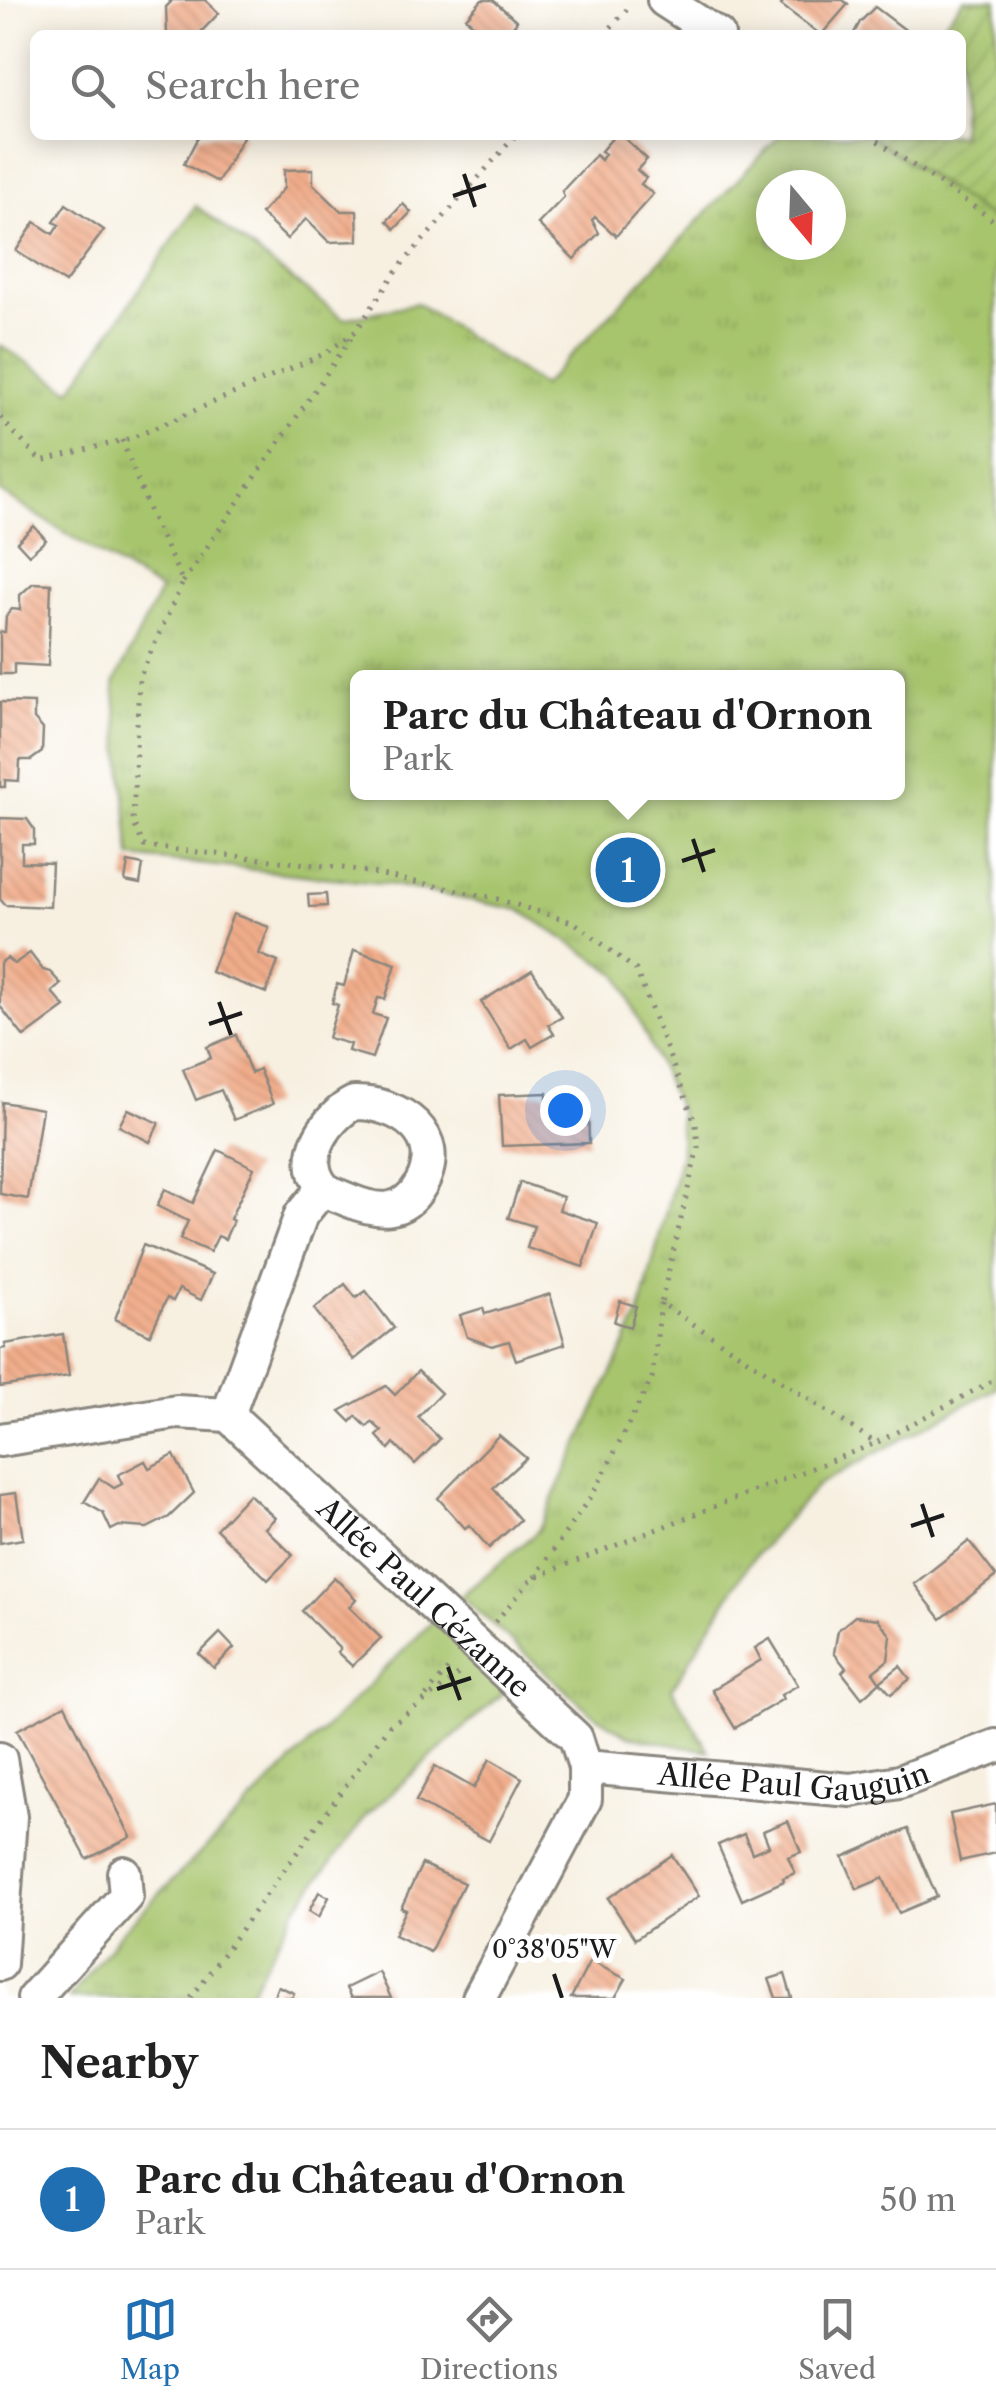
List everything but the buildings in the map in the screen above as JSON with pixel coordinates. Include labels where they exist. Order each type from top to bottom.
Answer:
[{"type":"street","points":[[664,0],[710,30]]},
{"type":"street","points":[[0,1440],[177,1412],[228,1415],[301,1215],[323,1188]]},
{"type":"street","name":"Allée Paul Cézanne","points":[[228,1415],[576,1738],[585,1768]]},
{"type":"street","name":"Allée Paul Gauguin","points":[[585,1768],[851,1790],[899,1782],[996,1746]]},
{"type":"street","points":[[0,1759],[10,1817],[0,1964]]},
{"type":"street","points":[[478,1998],[586,1799],[585,1768]]},
{"type":"street","points":[[34,1998],[126,1896],[124,1873]]},
{"type":"path","points":[[608,30],[635,0]]},
{"type":"path","points":[[512,140],[396,271],[183,582],[139,678],[132,822],[144,846],[352,869],[494,898],[575,923],[636,970],[696,1124],[698,1147],[661,1303],[652,1378],[597,1488],[533,1578]]},
{"type":"path","points":[[876,140],[996,222]]},
{"type":"path","points":[[0,418],[41,460],[122,440],[326,354],[356,331]]},
{"type":"path","points":[[0,430],[10,429]]},
{"type":"path","points":[[122,440],[153,520],[183,582]]},
{"type":"path","points":[[661,1303],[876,1443],[996,1379]]},
{"type":"path","points":[[425,1698],[457,1659]]},
{"type":"green space","points":[[964,0],[996,0],[996,1388],[818,1485],[749,1563],[672,1689],[709,1751],[628,1736],[590,1712],[461,1596],[538,1531],[639,1315],[681,1153],[679,1111],[619,975],[520,910],[388,884],[131,857],[114,684],[160,591],[0,492],[0,345],[71,390],[196,206],[344,319],[417,303],[542,386],[775,140],[966,140],[966,30],[938,30]]},
{"type":"green space","points":[[964,0],[996,0],[996,222],[876,140],[966,140],[966,30],[938,30]]},
{"type":"green space","points":[[434,1620],[506,1690],[368,1814],[294,1911],[247,1998],[69,1998],[122,1931]]},
{"type":"place","name":"Parc du Château d'Ornon","points":[[628,870]]}]
